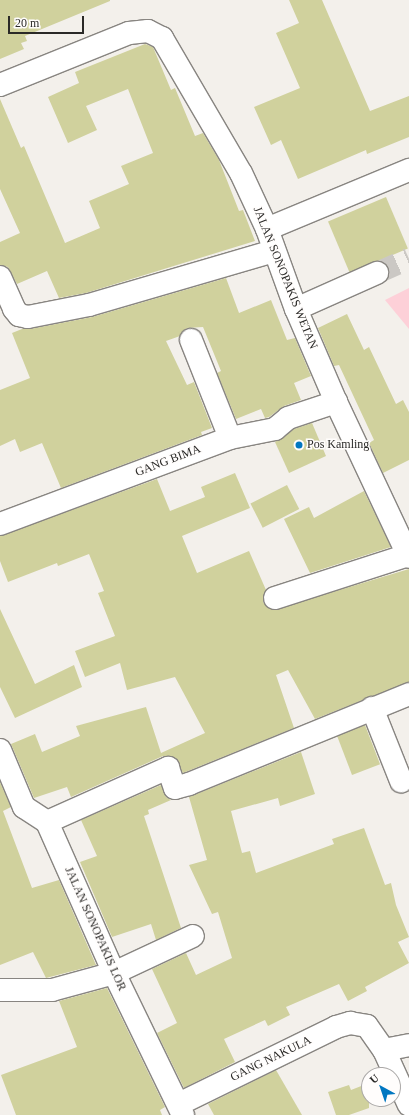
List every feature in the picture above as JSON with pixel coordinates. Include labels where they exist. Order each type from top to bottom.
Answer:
[{"type":"street","name":"JALAN SONOPAKIS WETAN","points":[[0,85],[129,33],[148,31],[162,38],[240,173],[267,229],[296,308],[336,402],[409,556]]},
{"type":"street","points":[[267,229],[409,170]]},
{"type":"street","points":[[0,277],[14,309],[19,315],[28,317],[89,305],[274,250]]},
{"type":"street","points":[[296,308],[377,273]]},
{"type":"street","points":[[191,340],[230,438]]},
{"type":"street","name":"GANG BIMA","points":[[0,524],[230,438],[267,431],[288,418],[336,402]]},
{"type":"street","points":[[275,598],[409,556]]},
{"type":"street","points":[[46,822],[168,768],[175,788],[188,784],[409,694]]},
{"type":"street","points":[[372,708],[401,781]]},
{"type":"street","name":"JALAN SONOPAKIS LOR","points":[[0,750],[24,806],[46,822],[114,973],[181,1110]]},
{"type":"street","points":[[0,990],[52,990],[114,973],[193,936]]},
{"type":"street","name":"GANG NAKULA","points":[[181,1110],[336,1027],[350,1023],[366,1026],[384,1050]]},
{"type":"street","points":[[409,1045],[384,1050],[409,1104]]},
{"type":"shaded area","points":[[409,288],[409,329],[385,300]]},
{"type":"building","points":[[0,0],[110,1],[25,36],[27,41],[21,43],[24,49],[0,59]]},
{"type":"building","points":[[289,0],[322,0],[370,111],[409,96],[409,137],[367,154],[366,150],[298,179],[281,140],[271,145],[254,107],[300,88],[276,33],[299,23]]},
{"type":"building","points":[[145,44],[153,47],[171,90],[175,88],[195,136],[203,133],[219,160],[239,211],[243,210],[255,241],[86,293],[59,298],[47,271],[17,284],[8,267],[0,265],[0,242],[20,233],[0,189],[0,99],[21,148],[24,146],[65,243],[100,228],[89,201],[129,184],[121,166],[153,153],[128,89],[86,106],[97,130],[68,143],[48,97],[79,83],[75,72]]},
{"type":"building","points":[[386,197],[408,249],[350,273],[328,222]]},
{"type":"building","points":[[226,278],[239,313],[271,300],[287,340],[295,338],[311,376],[294,383],[301,400],[284,406],[269,417],[265,418],[261,409],[236,419],[217,373],[221,371],[203,327],[187,328],[180,336],[166,341],[187,385],[194,382],[212,428],[201,432],[202,435],[61,488],[42,443],[20,452],[15,439],[0,446],[0,390],[30,378],[12,333],[22,329],[30,329],[92,317]]},
{"type":"building","points":[[347,314],[364,350],[369,347],[396,404],[403,400],[409,412],[409,460],[383,473],[369,443],[374,440],[339,365],[334,366],[318,328]]},
{"type":"building","name":"Pos Kamling","points":[[312,423],[326,456],[289,473],[275,442],[294,429]]},
{"type":"building","points":[[235,473],[250,508],[182,536],[197,573],[249,551],[266,590],[263,602],[273,610],[409,569],[409,682],[315,719],[288,670],[276,675],[294,728],[183,773],[176,759],[163,756],[71,797],[67,787],[34,798],[11,744],[35,734],[42,752],[80,736],[76,726],[146,707],[161,753],[205,733],[175,677],[127,690],[120,663],[85,677],[75,651],[115,636],[98,593],[104,591],[89,554],[58,566],[57,563],[8,582],[0,561],[0,536],[157,479],[170,511],[205,497],[201,487]]},
{"type":"building","points":[[287,485],[299,509],[263,528],[250,504]]},
{"type":"building","points":[[364,491],[391,547],[310,573],[284,519],[309,507],[314,518]]},
{"type":"building","points":[[0,609],[35,684],[74,665],[82,687],[15,718],[0,687]]},
{"type":"building","points":[[365,725],[380,764],[352,775],[337,736]]},
{"type":"building","points":[[301,752],[315,794],[280,806],[278,798],[231,811],[242,853],[250,851],[256,873],[334,844],[332,839],[364,828],[385,885],[391,883],[396,905],[409,937],[398,942],[409,963],[365,987],[367,991],[348,1001],[339,984],[286,1007],[290,1015],[268,1026],[265,1020],[224,1039],[235,1062],[184,1088],[157,1033],[177,1023],[152,969],[186,953],[196,975],[232,958],[218,912],[212,914],[189,865],[207,860],[189,797]]},
{"type":"building","points":[[0,782],[11,807],[3,811],[32,888],[59,880],[96,965],[46,978],[33,952],[0,965]]},
{"type":"building","points":[[161,785],[166,797],[171,800],[148,810],[149,814],[144,816],[181,928],[156,940],[151,924],[112,937],[80,862],[97,856],[81,820]]},
{"type":"building","points":[[107,988],[165,1107],[160,1110],[162,1115],[16,1115],[1,1075],[77,1047],[59,1001]]},
{"type":"building","points":[[276,1070],[302,1115],[214,1115],[208,1104]]},
{"type":"building","points":[[349,1085],[351,1090],[361,1086],[361,1107],[369,1108],[349,1115],[336,1115],[328,1092]]},
{"type":"tunnel","points":[[377,273],[409,259]]},
{"type":"place","name":"Pos Kamling","points":[[299,445]]}]
